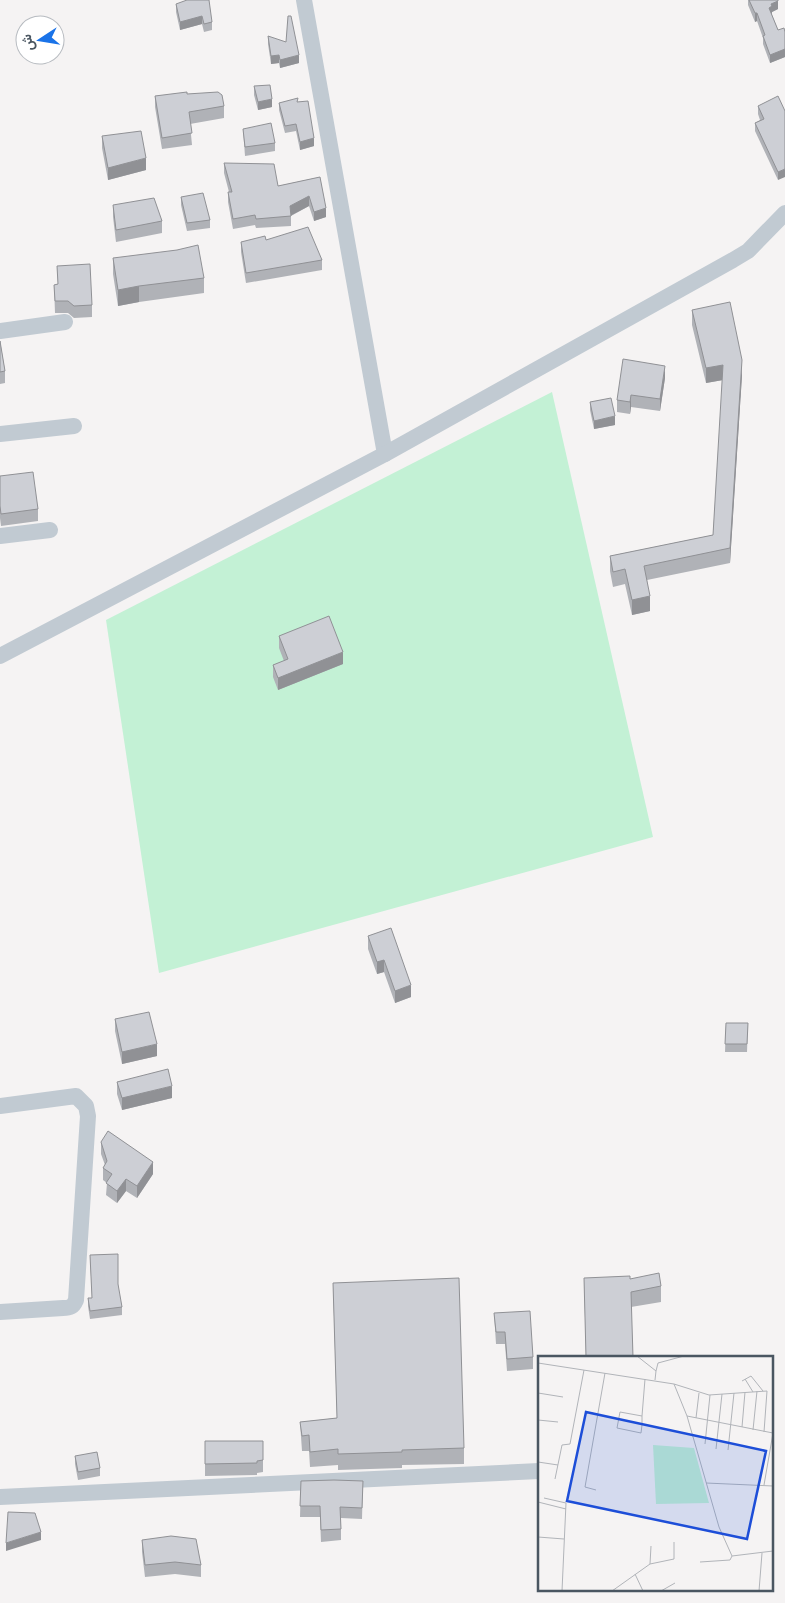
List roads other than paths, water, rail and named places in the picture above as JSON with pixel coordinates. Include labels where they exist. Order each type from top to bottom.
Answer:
[{"type":"street","points":[[304,0],[385,454]]},
{"type":"street","points":[[0,656],[385,454],[733,260],[748,251],[785,213]]},
{"type":"street","points":[[0,331],[65,322]]},
{"type":"street","points":[[0,434],[74,426]]},
{"type":"street","points":[[0,536],[50,530]]},
{"type":"street","points":[[0,1106],[76,1096],[86,1106],[88,1116],[76,1300],[71,1307],[0,1312]]},
{"type":"street","points":[[0,1497],[538,1471]]}]
